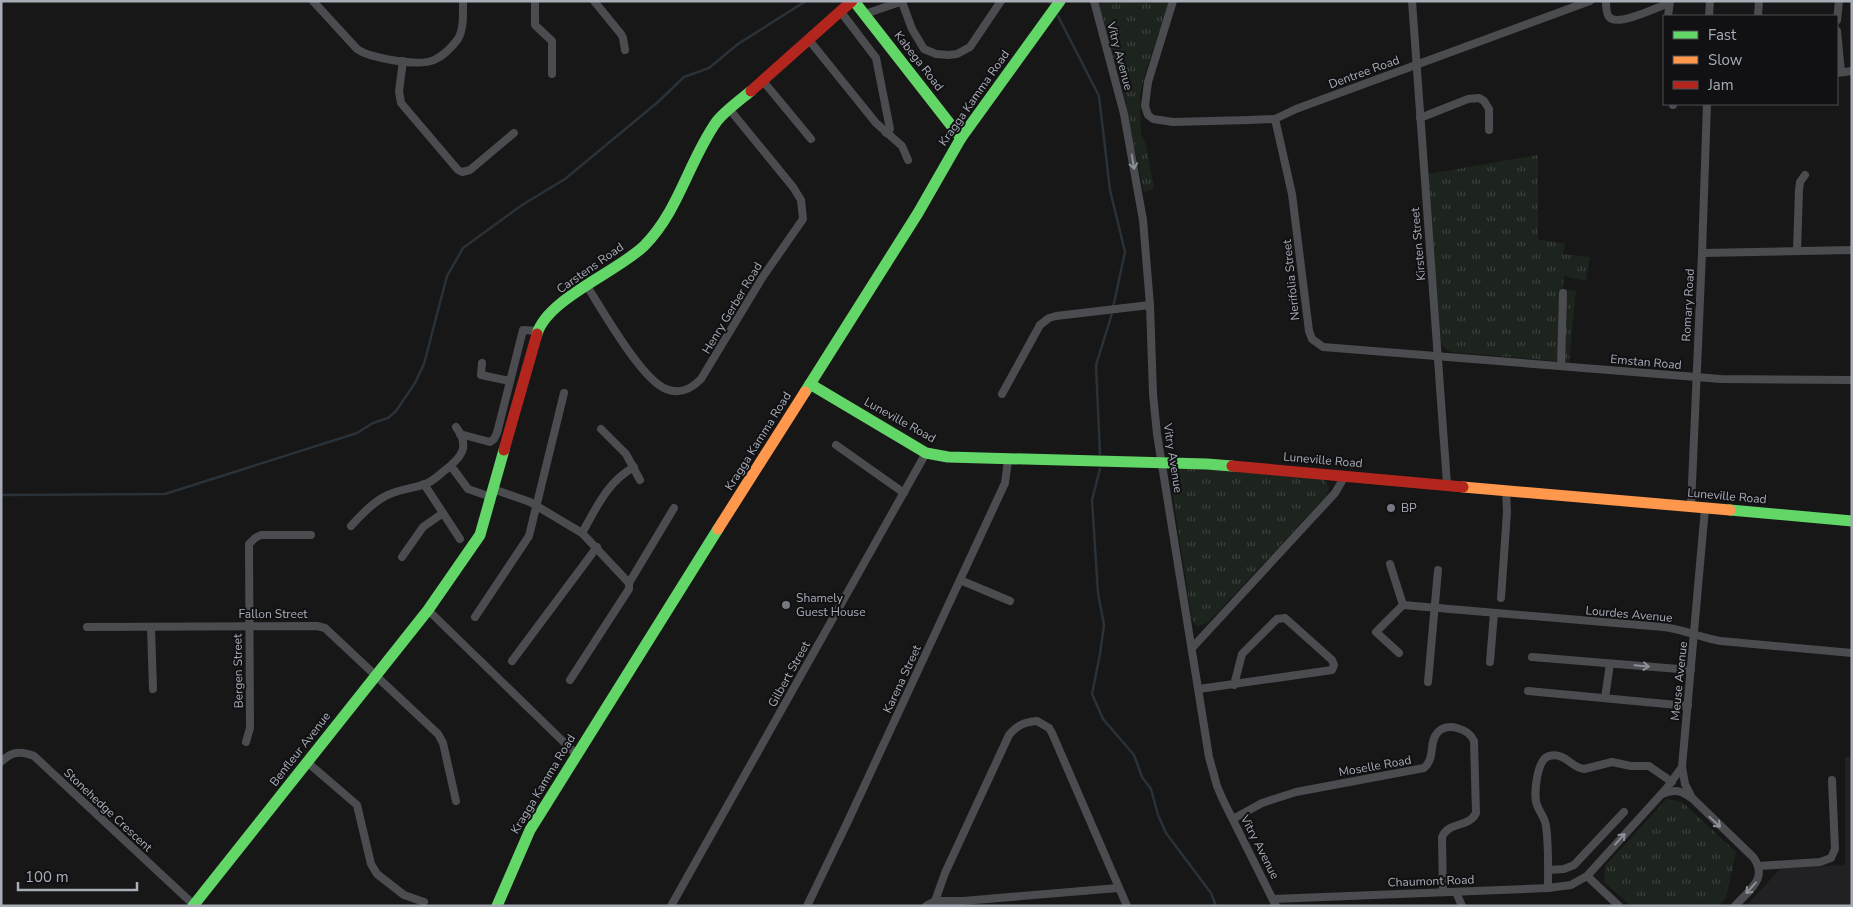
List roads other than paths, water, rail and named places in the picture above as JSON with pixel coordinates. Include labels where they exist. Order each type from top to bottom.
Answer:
[{"type":"street","points":[[313,1],[357,49],[364,53],[402,61],[431,61],[450,48],[460,35],[463,1]]},
{"type":"street","points":[[535,1],[535,25],[552,41],[552,74]]},
{"type":"street","points":[[594,1],[621,34],[625,50]]},
{"type":"street","name":"Carstens Road","points":[[428,610],[480,535],[540,325],[572,295],[631,257],[660,228],[673,210],[705,140],[718,120],[853,1]]},
{"type":"street","name":"Kabega Road","points":[[853,1],[961,138]]},
{"type":"street","points":[[865,14],[902,2],[912,29],[924,49],[929,52],[948,55],[957,54],[970,47],[1001,1]]},
{"type":"street","name":"Kragga Kamma Road","points":[[497,906],[530,830],[576,754],[918,213],[961,138],[1060,1]]},
{"type":"street","name":"Vitry Avenue","points":[[1094,1],[1124,114],[1143,220],[1150,305],[1153,394],[1161,462],[1209,757],[1217,786],[1275,902]]},
{"type":"street","name":"Vitry Avenue","points":[[1144,106],[1148,82],[1173,1]]},
{"type":"street","name":"Kirsten Street","points":[[1412,1],[1447,484]]},
{"type":"street","name":"Dentree Road","points":[[1144,106],[1148,115],[1154,119],[1173,122],[1275,118],[1590,1]]},
{"type":"street","points":[[1606,1],[1607,15],[1617,20],[1628,18],[1670,2],[1668,15]]},
{"type":"street","points":[[1709,15],[1710,1]]},
{"type":"street","points":[[1758,15],[1759,1]]},
{"type":"street","points":[[1838,15],[1839,1]]},
{"type":"street","points":[[841,12],[876,58],[890,129],[886,133]]},
{"type":"street","points":[[809,40],[876,123],[902,146],[908,160]]},
{"type":"street","points":[[1838,52],[1839,72],[1852,71]]},
{"type":"street","points":[[402,61],[400,91],[402,103],[458,170],[462,172],[470,170],[514,133]]},
{"type":"street","points":[[763,81],[811,139]]},
{"type":"street","points":[[1420,118],[1468,99],[1479,98],[1484,101],[1489,109],[1489,130]]},
{"type":"street","name":"Romary Road","points":[[1691,507],[1702,253],[1706,105]]},
{"type":"street","name":"Henry Gerber Road","points":[[587,286],[621,340],[650,378],[658,385],[679,392],[692,387],[701,379],[762,278],[803,219],[801,200],[793,187],[730,110]]},
{"type":"street","name":"Nerifolia Street","points":[[1275,118],[1292,194],[1307,320],[1312,339],[1323,347],[1439,356]]},
{"type":"street","points":[[1797,251],[1799,190],[1800,182],[1805,175]]},
{"type":"street","points":[[1702,253],[1852,250]]},
{"type":"street","points":[[1561,366],[1563,293]]},
{"type":"street","points":[[1002,394],[1035,332],[1045,320],[1056,316],[1150,305]]},
{"type":"street","points":[[351,526],[382,497],[404,488],[424,484],[451,466],[463,450],[464,440],[458,430],[490,442],[494,439],[523,330],[538,332]]},
{"type":"street","name":"Emstan Road","points":[[1439,356],[1696,378],[1852,380]]},
{"type":"street","points":[[482,363],[481,375],[510,381]]},
{"type":"street","name":"Luneville Road","points":[[810,384],[926,453],[948,457],[1207,464],[1852,521]]},
{"type":"street","points":[[475,617],[526,541],[532,528],[564,392]]},
{"type":"street","points":[[601,428],[621,447],[640,480]]},
{"type":"street","points":[[836,445],[904,493]]},
{"type":"street","name":"Gilbert Street","points":[[671,906],[926,453]]},
{"type":"street","name":"Karena Street","points":[[806,906],[848,821],[1005,484],[1008,460]]},
{"type":"street","points":[[451,466],[468,489],[519,497],[582,533],[629,583]]},
{"type":"street","points":[[582,533],[616,478],[634,467]]},
{"type":"street","points":[[1192,648],[1334,493],[1345,476]]},
{"type":"street","points":[[424,484],[460,538]]},
{"type":"street","points":[[1501,598],[1507,512],[1506,490]]},
{"type":"street","points":[[570,680],[629,589],[629,583],[674,508]]},
{"type":"street","name":"Meuse Avenue","points":[[1692,798],[1685,784],[1682,767],[1705,508]]},
{"type":"street","points":[[402,557],[423,527],[443,513]]},
{"type":"street","name":"Bergen Street","points":[[246,742],[250,728],[248,548],[251,542],[262,536],[310,535]]},
{"type":"street","points":[[512,661],[597,547]]},
{"type":"street","points":[[1390,564],[1403,605],[1376,632],[1399,653]]},
{"type":"street","points":[[1428,682],[1438,570]]},
{"type":"street","points":[[960,580],[1010,601]]},
{"type":"street","name":"Lourdes Avenue","points":[[1403,605],[1662,627],[1721,641],[1852,653]]},
{"type":"street","points":[[428,610],[576,754]]},
{"type":"street","name":"Benfleur Avenue","points":[[194,905],[428,610]]},
{"type":"street","points":[[1490,662],[1494,613]]},
{"type":"street","points":[[1199,689],[1234,685],[1332,670],[1334,666],[1332,660],[1286,618],[1280,618],[1273,622],[1241,656],[1234,685]]},
{"type":"street","name":"Fallon Street","points":[[87,627],[321,626],[441,738],[456,801]]},
{"type":"street","points":[[152,627],[152,689]]},
{"type":"street","points":[[1532,657],[1691,670]]},
{"type":"street","points":[[1605,698],[1610,664]]},
{"type":"street","points":[[1528,691],[1688,706]]},
{"type":"street","points":[[935,901],[944,873],[1009,735],[1016,727],[1037,721],[1049,728],[1052,733],[1127,906]]},
{"type":"street","name":"Moselle Road","points":[[1233,819],[1262,803],[1296,792],[1424,768],[1430,761],[1434,740],[1438,732],[1453,728],[1465,730],[1472,735],[1474,741],[1476,813],[1470,821],[1451,827],[1442,837],[1443,892]]},
{"type":"street","name":"Stonehedge Crescent","points":[[1,762],[15,752],[25,752],[34,756],[194,905]]},
{"type":"street","points":[[1548,888],[1546,825],[1537,805],[1536,794],[1538,771],[1547,757],[1562,756],[1580,769],[1612,762],[1631,766],[1649,766],[1672,782]]},
{"type":"street","points":[[307,762],[357,805],[371,864],[377,874],[404,895],[424,902]]},
{"type":"street","name":"Meuse Avenue","points":[[1587,876],[1672,782],[1682,767]]},
{"type":"street","points":[[1735,906],[1758,880],[1759,866],[1820,862],[1831,858],[1835,849],[1832,780]]},
{"type":"street","name":"Meuse Avenue","points":[[1660,795],[1679,791],[1692,798],[1753,857],[1759,866]]},
{"type":"street","points":[[1548,870],[1564,869],[1574,865],[1624,812]]},
{"type":"street","points":[[1587,876],[1619,906]]},
{"type":"street","name":"Chaumont Road","points":[[1275,902],[1548,888],[1571,885],[1587,876]]},
{"type":"street","points":[[926,906],[935,901],[963,901],[1118,888]]},
{"type":"street","points":[[1456,892],[1462,906]]},
{"type":"waterway","points":[[1,495],[165,494],[357,433],[373,423],[388,418],[396,411],[415,383],[424,364],[447,276],[463,248],[522,205],[565,179],[658,102],[684,77],[709,68],[738,44],[806,1]]},
{"type":"waterway","points":[[1058,16],[1099,96],[1110,190],[1125,252],[1111,317],[1096,365],[1100,454]]},
{"type":"waterway","points":[[1100,469],[1092,500],[1098,593],[1104,625],[1092,694],[1103,719],[1134,755],[1142,777],[1151,789],[1158,815],[1166,833],[1211,893],[1216,906]]},
{"type":"place","name":"BP","points":[[1391,508]]},
{"type":"place","name":"Shamely Guest House","points":[[786,605]]}]
